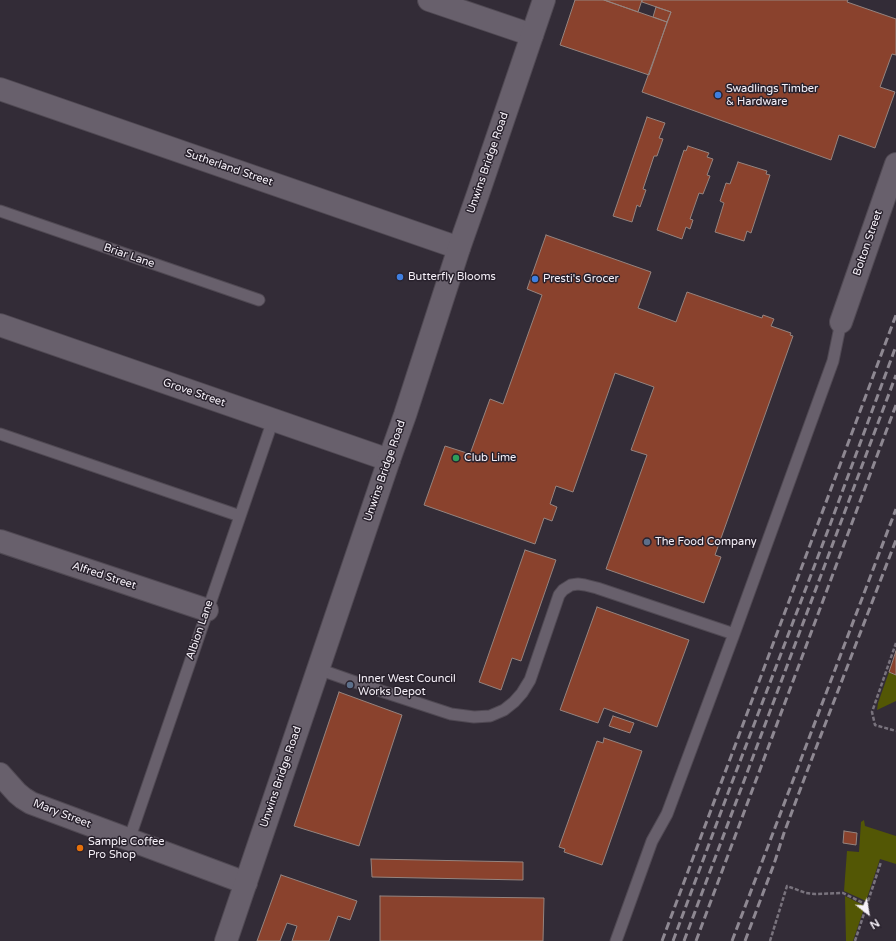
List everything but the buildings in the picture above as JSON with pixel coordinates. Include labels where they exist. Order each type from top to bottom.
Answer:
[{"type":"street","points":[[429,0],[532,35]]},
{"type":"street","name":"Unwins Bridge Road","points":[[226,941],[544,0]]},
{"type":"street","name":"Sutherland Street","points":[[0,89],[459,248]]},
{"type":"street","name":"Bolton Street","points":[[841,322],[896,164]]},
{"type":"street","name":"Grove Street","points":[[0,325],[388,460]]},
{"type":"street","name":"Alfred Street","points":[[0,541],[207,610]]},
{"type":"street","name":"Mary Street","points":[[0,774],[17,793],[31,803],[246,884]]},
{"type":"lane","name":"Briar Lane","points":[[0,211],[259,300]]},
{"type":"lane","points":[[616,941],[652,841],[667,814],[734,634],[833,361],[841,322]]},
{"type":"lane","name":"Albion Lane","points":[[129,840],[272,420]]},
{"type":"lane","points":[[0,434],[240,516]]},
{"type":"lane","points":[[318,669],[451,714],[474,717],[490,716],[504,710],[522,693],[530,680],[559,595],[567,587],[578,584],[597,588],[734,634]]},
{"type":"path","points":[[896,643],[872,712],[875,724],[896,731]]},
{"type":"path","points":[[855,941],[882,862]]},
{"type":"path","points":[[770,941],[787,886],[806,893],[843,893],[867,905]]},
{"type":"shaded area","points":[[889,672],[896,675],[896,701],[877,710],[878,703]]},
{"type":"shaded area","points":[[864,820],[865,826],[896,836],[896,864],[880,859],[866,901],[844,891],[847,851],[859,852],[861,822]]},
{"type":"shaded area","points":[[845,896],[865,906],[853,941],[846,941]]},
{"type":"railway","points":[[662,941],[896,315]]},
{"type":"railway","points":[[673,941],[896,346]]},
{"type":"railway","points":[[684,941],[896,375]]},
{"type":"railway","points":[[696,941],[896,405]]},
{"type":"railway","points":[[732,941],[896,509]]},
{"type":"railway","points":[[745,941],[806,774],[896,540]]},
{"type":"place","name":"Swadlings Timber & Hardware","points":[[718,95]]},
{"type":"place","name":"Butterfly Blooms","points":[[400,277]]},
{"type":"place","name":"Presti's Grocer","points":[[535,279]]},
{"type":"place","name":"Club Lime","points":[[456,458]]},
{"type":"place","name":"The Food Company","points":[[647,542]]},
{"type":"place","name":"Inner West Council Works Depot","points":[[350,685]]},
{"type":"place","name":"Sample Coffee Pro Shop","points":[[80,848]]}]
